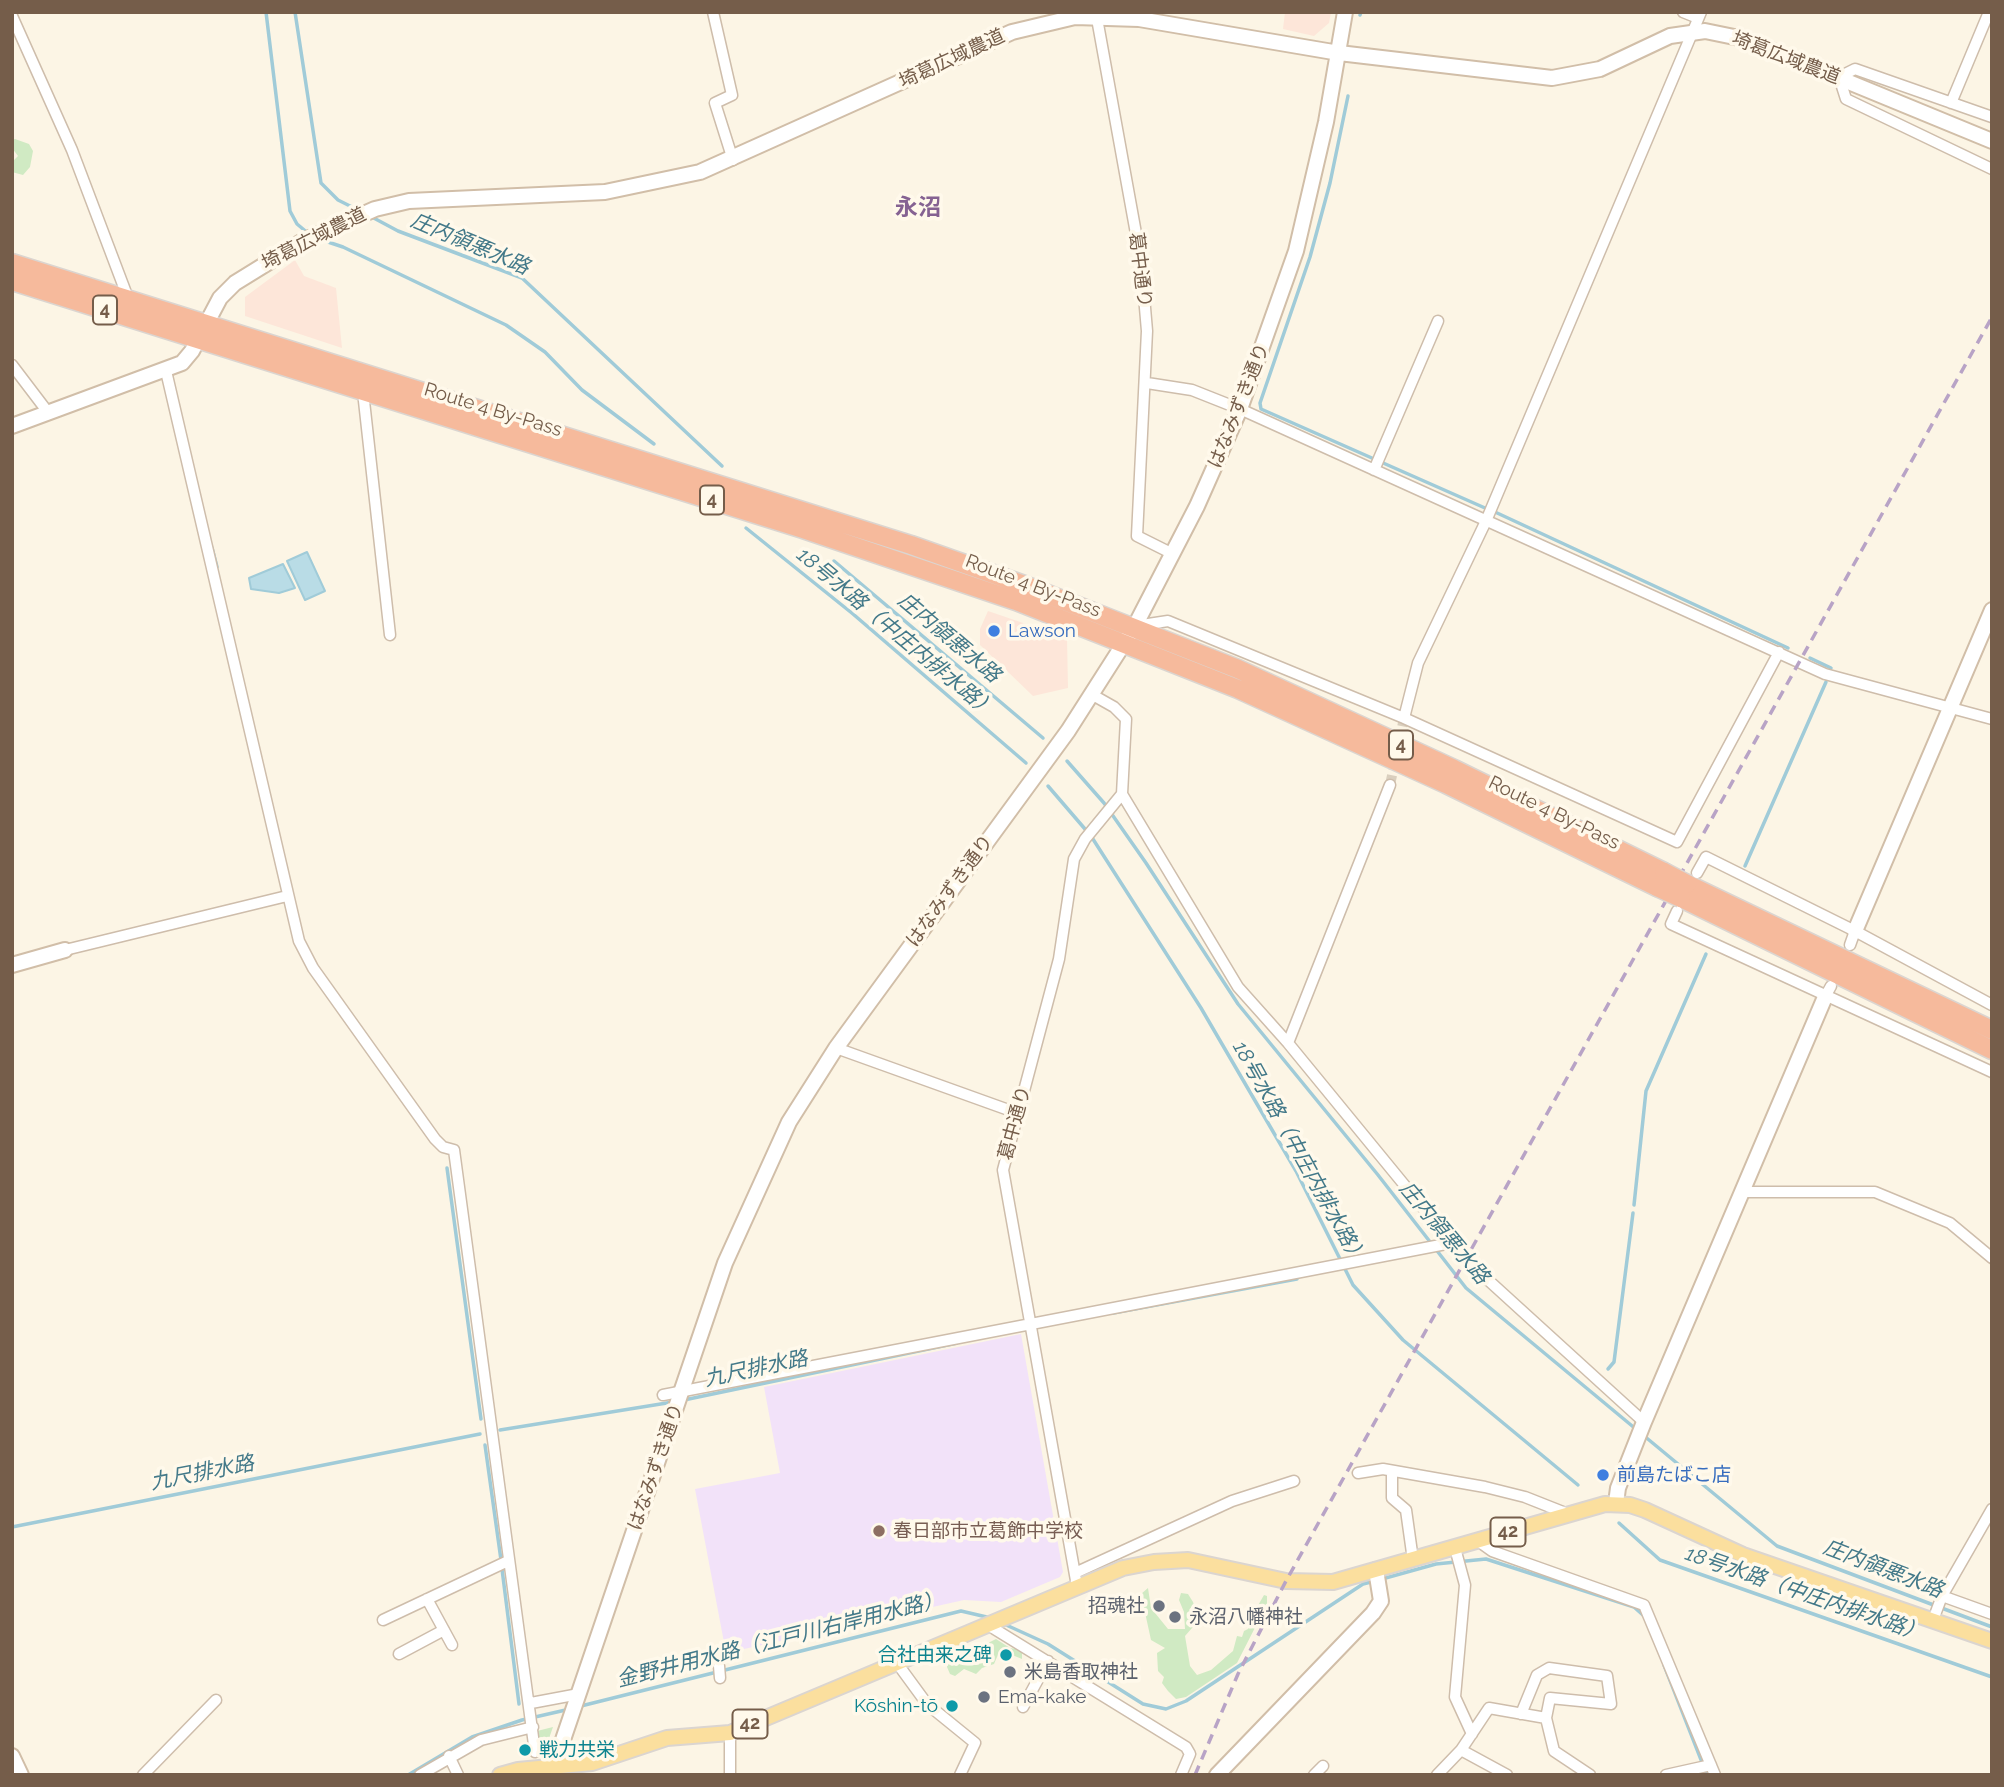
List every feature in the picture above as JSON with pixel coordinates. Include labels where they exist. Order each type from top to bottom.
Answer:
[{"type":"highway","name":"Route 4 By-Pass","points":[[12,263],[911,545],[1135,626],[1302,698],[1660,880]]},
{"type":"highway","name":"Route 4 By-Pass","points":[[12,281],[881,554],[1125,642],[1353,741],[1992,1030]]},
{"type":"highway","name":"Route 4 By-Pass","points":[[1686,892],[1992,1050]]},
{"type":"main road","name":"42","points":[[500,1775],[552,1771],[592,1763],[655,1741],[730,1733],[1015,1613],[1076,1579],[1169,1560],[1206,1562],[1300,1583],[1333,1582],[1568,1514],[1616,1503],[1645,1510],[1743,1555],[1992,1641]]},
{"type":"street","points":[[713,12],[732,96],[715,103],[733,160]]},
{"type":"street","name":"はなみずき通り","points":[[552,1771],[725,1263],[789,1122],[836,1048],[1046,762],[1125,642],[1173,554],[1240,409],[1296,251],[1339,53],[1345,12]]},
{"type":"street","points":[[1405,718],[1418,663],[1486,521],[1697,21],[1683,12]]},
{"type":"street","points":[[1951,103],[1989,12]]},
{"type":"street","name":"埼葛広域農道","points":[[12,426],[182,363],[220,298],[235,283],[303,241],[356,216],[409,201],[605,192],[700,172],[733,160],[1012,32],[1049,21],[1097,14],[1339,53],[1552,78],[1600,69],[1697,21],[1992,141]]},
{"type":"street","name":"葛中通り","points":[[1097,14],[1140,261],[1147,331],[1147,383],[1137,531],[1141,540],[1173,554]]},
{"type":"street","points":[[12,16],[72,150],[128,299]]},
{"type":"street","points":[[1992,117],[1855,69],[1839,78],[1846,99],[1992,169]]},
{"type":"street","points":[[1374,470],[1438,320]]},
{"type":"street","points":[[12,365],[47,411]]},
{"type":"street","points":[[166,371],[299,940],[313,968],[435,1139],[443,1147],[454,1150],[536,1752]]},
{"type":"street","points":[[1147,383],[1192,390],[1240,409],[1825,674],[1992,719]]},
{"type":"street","points":[[363,391],[390,635]]},
{"type":"street","points":[[1852,938],[1992,610]]},
{"type":"street","points":[[1135,626],[1168,621],[1405,718],[1677,842],[1779,652]]},
{"type":"street","points":[[1091,694],[1114,707],[1126,719],[1122,794],[1238,988],[1288,1043],[1447,1244],[1644,1422]]},
{"type":"street","points":[[1288,1043],[1390,785]]},
{"type":"street","name":"葛中通り","points":[[1076,1579],[1003,1170],[1059,959],[1074,859],[1085,839],[1122,794]]},
{"type":"street","points":[[1992,1005],[1852,938],[1706,857],[1671,925],[1828,991],[1992,1072]]},
{"type":"street","points":[[12,965],[287,896]]},
{"type":"street","points":[[1616,1503],[1618,1488],[1644,1422],[1747,1192],[1828,991]]},
{"type":"street","points":[[836,1048],[1017,1113]]},
{"type":"street","points":[[1747,1192],[1875,1192],[1950,1223],[1992,1258]]},
{"type":"street","points":[[663,1395],[1447,1244]]},
{"type":"street","points":[[1358,1472],[1382,1469],[1485,1487],[1525,1497],[1568,1514]]},
{"type":"street","points":[[1392,1472],[1392,1498],[1406,1510],[1413,1560]]},
{"type":"street","points":[[1076,1579],[1232,1501],[1294,1481]]},
{"type":"street","points":[[1933,1620],[1942,1596],[1992,1509]]},
{"type":"street","points":[[1478,1541],[1492,1551],[1644,1605],[1713,1770],[1666,1775]]},
{"type":"street","points":[[1455,1548],[1465,1585],[1455,1697],[1472,1734]]},
{"type":"street","points":[[383,1620],[509,1561]]},
{"type":"street","points":[[1217,1775],[1373,1613],[1381,1601],[1376,1570]]},
{"type":"street","points":[[1942,1596],[1992,1614]]},
{"type":"street","points":[[427,1599],[452,1645]]},
{"type":"street","points":[[988,1625],[1186,1747],[1190,1754],[1181,1775]]},
{"type":"street","points":[[399,1654],[444,1630]]},
{"type":"street","points":[[1023,1707],[1048,1661]]},
{"type":"street","points":[[897,1663],[927,1704],[975,1743],[960,1775]]},
{"type":"street","points":[[719,1666],[720,1678]]},
{"type":"street","points":[[1521,1714],[1537,1675],[1549,1668],[1607,1676],[1611,1703],[1550,1698],[1546,1718],[1554,1751],[1586,1774]]},
{"type":"street","points":[[531,1703],[579,1693]]},
{"type":"street","points":[[143,1775],[216,1700]]},
{"type":"street","points":[[1437,1775],[1461,1750],[1489,1708],[1546,1718]]},
{"type":"street","points":[[420,1775],[481,1740],[533,1722]]},
{"type":"street","points":[[730,1733],[730,1775]]},
{"type":"street","points":[[1461,1750],[1507,1775]]},
{"type":"street","points":[[12,1756],[21,1775]]},
{"type":"street","points":[[449,1757],[458,1775]]},
{"type":"street","points":[[1314,1775],[1323,1766]]},
{"type":"shaded area","points":[[1285,12],[1331,12],[1329,23],[1314,36],[1283,29]]},
{"type":"shaded area","points":[[295,260],[304,276],[336,288],[342,348],[245,316],[245,297]]},
{"type":"shaded area","points":[[988,611],[1067,638],[1068,688],[1033,696],[980,645],[980,629]]},
{"type":"shaded area","name":"春日部市立葛飾中学校","points":[[1021,1334],[1063,1572],[1060,1577],[1001,1602],[964,1600],[726,1653],[695,1489],[780,1473],[764,1387]]},
{"type":"green space","points":[[12,140],[29,144],[33,151],[30,167],[23,175],[12,172],[12,162],[18,156],[12,148]]},
{"type":"green space","points":[[1148,1588],[1151,1608],[1168,1629],[1185,1629],[1184,1612],[1179,1600],[1181,1593],[1188,1594],[1193,1602],[1199,1620],[1185,1636],[1190,1666],[1197,1675],[1211,1670],[1233,1651],[1237,1636],[1242,1637],[1248,1629],[1248,1623],[1264,1595],[1267,1596],[1267,1604],[1237,1663],[1186,1697],[1176,1699],[1162,1683],[1164,1677],[1158,1671],[1157,1653],[1165,1648],[1151,1640],[1141,1594]]},
{"type":"green space","points":[[996,1639],[1010,1648],[1022,1650],[1022,1659],[1000,1650],[994,1664],[982,1668],[976,1674],[964,1669],[955,1676],[950,1674],[947,1667],[950,1651],[980,1647]]},
{"type":"green space","points":[[553,1727],[547,1744],[539,1752],[537,1731]]},
{"type":"water","points":[[307,552],[325,591],[305,600],[287,561]]},
{"type":"water","points":[[283,564],[295,588],[279,593],[251,589],[249,578]]},
{"type":"waterway","name":"18号水路（中庄内排水路）","points":[[266,12],[290,211],[297,224],[309,234]]},
{"type":"waterway","name":"庄内領悪水路","points":[[295,12],[321,183],[338,200],[360,211]]},
{"type":"waterway","points":[[1348,96],[1330,183],[1310,257],[1260,403],[1261,409],[1485,508]]},
{"type":"waterway","name":"庄内領悪水路","points":[[370,216],[398,231],[522,278],[722,466]]},
{"type":"waterway","name":"18号水路（中庄内排水路）","points":[[319,239],[343,247],[506,325],[545,352],[582,390],[654,444]]},
{"type":"waterway","points":[[1495,512],[1788,648]]},
{"type":"waterway","name":"18号水路（中庄内排水路）","points":[[746,528],[853,614],[1026,763]]},
{"type":"waterway","points":[[212,548],[217,567]]},
{"type":"waterway","name":"庄内領悪水路","points":[[834,561],[1043,738]]},
{"type":"waterway","points":[[1810,658],[1831,668]]},
{"type":"waterway","points":[[1745,866],[1826,682]]},
{"type":"waterway","name":"庄内領悪水路","points":[[1067,761],[1104,803],[1238,1004],[1378,1175],[1466,1288],[1637,1430]]},
{"type":"waterway","name":"18号水路（中庄内排水路）","points":[[1048,786],[1091,836],[1201,1008],[1296,1171],[1353,1285],[1403,1340],[1578,1485]]},
{"type":"waterway","points":[[1634,1205],[1646,1091],[1706,954]]},
{"type":"waterway","points":[[447,1168],[481,1419]]},
{"type":"waterway","points":[[1608,1369],[1614,1362],[1633,1213]]},
{"type":"waterway","name":"九尺排水路","points":[[1113,1313],[1297,1279]]},
{"type":"waterway","name":"九尺排水路","points":[[684,1400],[957,1343]]},
{"type":"waterway","name":"九尺排水路","points":[[500,1430],[673,1402]]},
{"type":"waterway","name":"九尺排水路","points":[[12,1527],[480,1434]]},
{"type":"waterway","name":"庄内領悪水路","points":[[1643,1435],[1777,1546],[1992,1627]]},
{"type":"waterway","points":[[485,1445],[501,1560]]},
{"type":"waterway","name":"18号水路（中庄内排水路）","points":[[1619,1523],[1660,1560],[1992,1677]]},
{"type":"waterway","name":"金野井用水路（江戸川右岸用水路）","points":[[1382,1579],[1436,1564],[1486,1559],[1634,1607],[1644,1616]]},
{"type":"waterway","points":[[502,1569],[519,1704]]},
{"type":"waterway","name":"金野井用水路（江戸川右岸用水路）","points":[[1004,1624],[1048,1644],[1143,1704],[1166,1709],[1186,1701],[1363,1584],[1375,1581]]},
{"type":"waterway","name":"金野井用水路（江戸川右岸用水路）","points":[[577,1707],[961,1611],[991,1618]]},
{"type":"waterway","name":"金野井用水路（江戸川右岸用水路）","points":[[1664,1665],[1707,1775]]},
{"type":"waterway","name":"金野井用水路（江戸川右岸用水路）","points":[[408,1775],[472,1737],[522,1720],[570,1709]]},
{"type":"tunnel","points":[[1390,785],[1404,718]]},
{"type":"railway","points":[[1195,1775],[1238,1674],[1286,1581],[1992,317]]},
{"type":"place","name":"Lawson","points":[[994,631]]},
{"type":"place","name":"前島たばこ店","points":[[1603,1475]]},
{"type":"place","name":"春日部市立葛飾中学校","points":[[879,1531]]},
{"type":"place","name":"招魂社","points":[[1159,1606]]},
{"type":"place","name":"永沼八幡神社","points":[[1175,1617]]},
{"type":"place","name":"合社由来之碑","points":[[1006,1655]]},
{"type":"place","name":"米島香取神社","points":[[1010,1672]]},
{"type":"place","name":"Ema-kake","points":[[984,1697]]},
{"type":"place","name":"Kōshin-tō","points":[[952,1706]]},
{"type":"place","name":"戦力共栄","points":[[525,1750]]},
{"type":"district","name":"永沼","points":[[918,208]]}]
